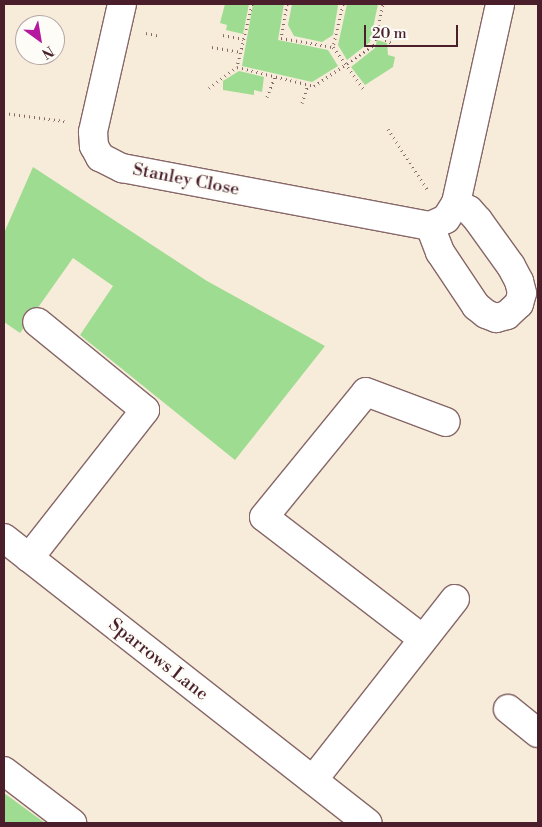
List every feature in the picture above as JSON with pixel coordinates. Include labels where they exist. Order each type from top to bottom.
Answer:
[{"type":"street","name":"Stanley Close","points":[[122,4],[95,124],[94,146],[100,158],[122,168],[444,216]]},
{"type":"street","points":[[444,216],[500,4]]},
{"type":"street","points":[[29,558],[145,410],[37,322]]},
{"type":"street","points":[[423,639],[264,517],[366,392],[446,422]]},
{"type":"street","name":"Sparrows Lane","points":[[4,538],[368,823]]},
{"type":"street","points":[[312,780],[455,599]]},
{"type":"street","points":[[508,709],[538,734]]},
{"type":"street","points":[[4,771],[72,823]]},
{"type":"path","points":[[209,88],[237,67],[252,4]]},
{"type":"path","points":[[287,4],[281,38],[333,47],[364,90]]},
{"type":"path","points":[[333,47],[343,4]]},
{"type":"path","points":[[237,67],[314,86],[374,45],[383,4]]},
{"type":"path","points":[[223,35],[244,39]]},
{"type":"path","points":[[376,36],[392,43]]},
{"type":"path","points":[[212,47],[240,52]]},
{"type":"path","points":[[267,98],[275,76]]},
{"type":"path","points":[[302,103],[308,84]]},
{"type":"path","points":[[4,113],[95,124]]},
{"type":"path","points":[[388,129],[444,216]]},
{"type":"green space","points":[[225,4],[249,4],[243,34],[226,30],[227,25],[220,23]]},
{"type":"green space","points":[[253,4],[284,4],[278,40],[328,50],[338,66],[312,82],[242,66]]},
{"type":"green space","points":[[292,4],[337,4],[333,35],[322,42],[294,36],[288,25]]},
{"type":"green space","points":[[347,4],[378,4],[370,42],[347,60],[338,45]]},
{"type":"green space","points":[[377,40],[387,43],[388,55],[395,57],[393,67],[365,85],[351,67],[375,48]]},
{"type":"green space","points":[[239,71],[264,77],[262,92],[254,90],[254,95],[223,90],[223,81]]},
{"type":"green space","points":[[33,167],[207,281],[325,346],[235,460],[80,335],[113,286],[73,258],[20,333],[4,322],[4,233]]},
{"type":"green space","points":[[4,793],[45,823],[4,823]]}]
